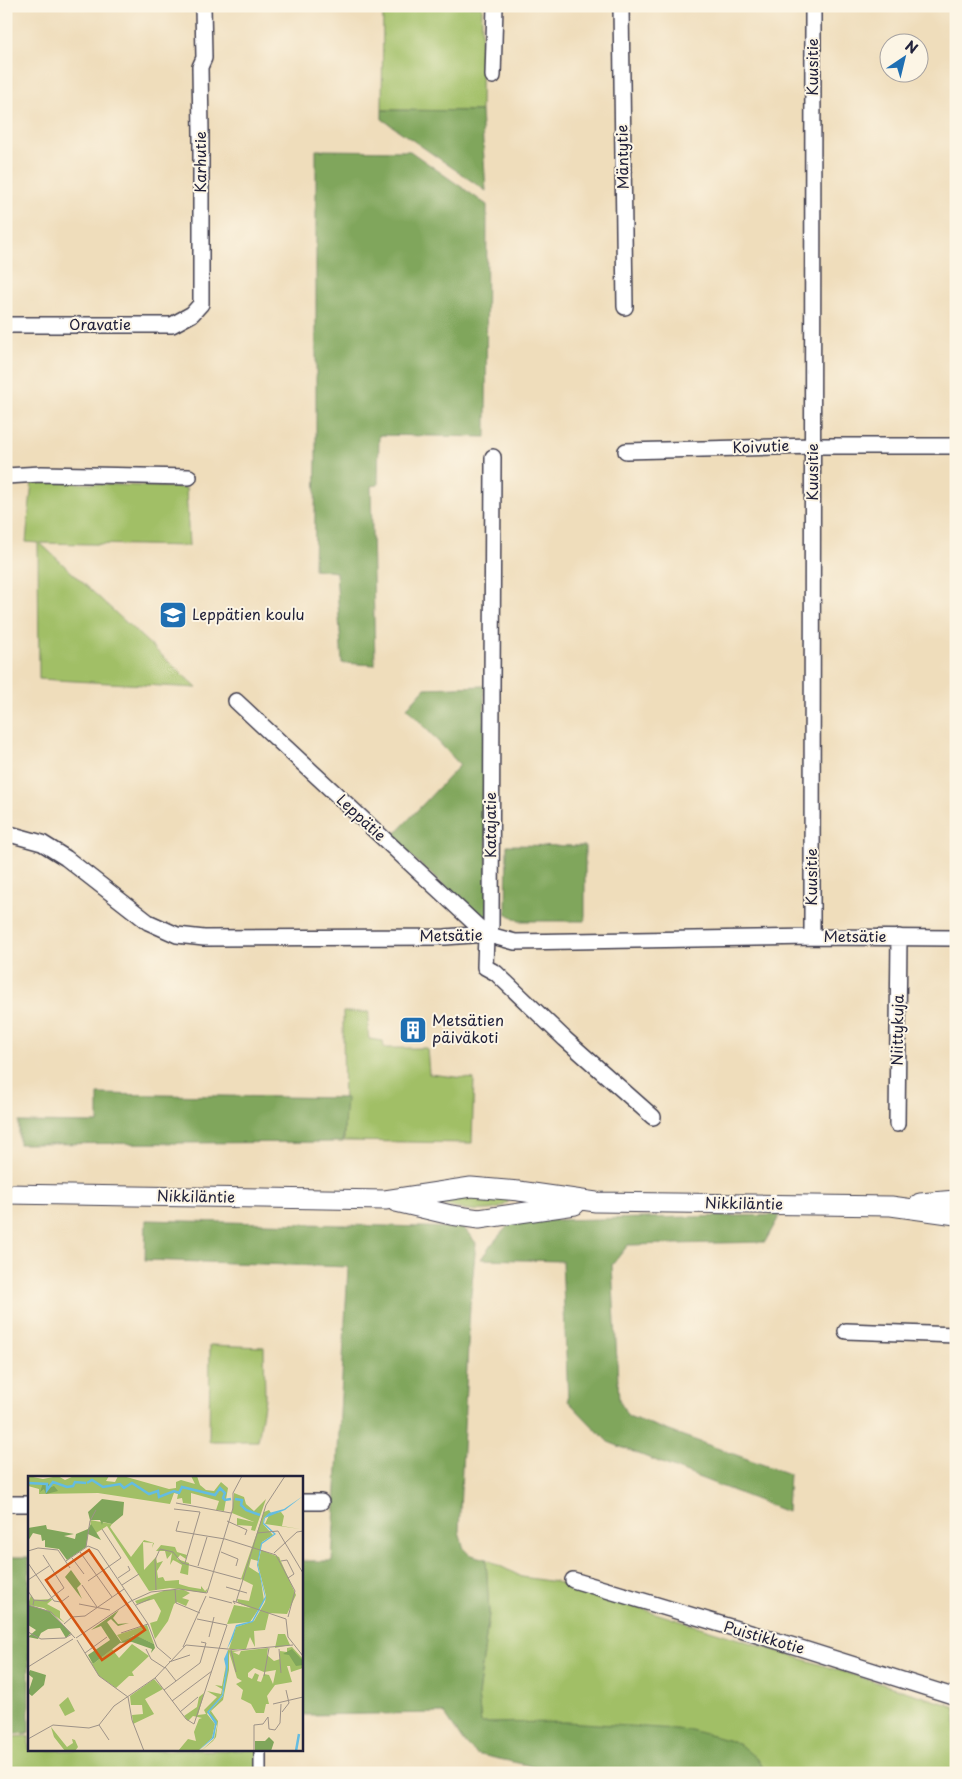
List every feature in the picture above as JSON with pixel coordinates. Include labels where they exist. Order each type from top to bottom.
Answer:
[{"type":"street","name":"Karhutie","points":[[192,314],[201,304],[200,67],[204,58],[203,6]]},
{"type":"street","points":[[493,76],[495,6]]},
{"type":"street","name":"Mäntytie","points":[[621,6],[625,307]]},
{"type":"street","name":"Kuusitie","points":[[812,937],[813,6]]},
{"type":"street","name":"Oravatie","points":[[6,325],[172,325],[192,314]]},
{"type":"street","name":"Koivutie","points":[[626,451],[813,446],[956,446]]},
{"type":"street","name":"Katajatie","points":[[493,457],[491,926],[486,934],[485,967],[496,973],[565,1039],[653,1117]]},
{"type":"street","points":[[8,476],[41,474],[189,477]]},
{"type":"street","name":"Leppätie","points":[[236,701],[486,934]]},
{"type":"street","name":"Metsätie","points":[[6,832],[42,843],[66,858],[148,922],[177,935],[204,938],[445,937],[486,934],[514,942],[812,937],[956,938]]},
{"type":"street","name":"Niittykuja","points":[[897,1124],[899,937]]},
{"type":"street","name":"Nikkiläntie","points":[[6,1194],[385,1200],[471,1187],[519,1191],[596,1202],[891,1206],[956,1200]]},
{"type":"street","name":"Nikkiläntie","points":[[385,1200],[451,1215],[479,1219],[596,1202]]},
{"type":"street","name":"Nikkiläntie","points":[[891,1206],[956,1215]]},
{"type":"street","points":[[846,1331],[956,1335]]},
{"type":"street","points":[[302,1502],[321,1502]]},
{"type":"street","points":[[6,1504],[28,1504]]},
{"type":"street","name":"Puistikkotie","points":[[573,1580],[956,1697]]},
{"type":"street","points":[[260,1752],[260,1773]]},
{"type":"green space","points":[[383,6],[482,6],[481,111],[382,110]]},
{"type":"green space","points":[[382,110],[481,111],[486,191],[382,119]]},
{"type":"green space","points":[[316,150],[410,151],[487,205],[486,437],[379,435],[378,485],[371,486],[375,665],[342,663],[336,572],[314,569]]},
{"type":"green space","points":[[32,481],[186,488],[189,546],[40,543],[197,688],[39,679],[38,543],[26,542]]},
{"type":"green space","points":[[484,686],[488,917],[478,916],[391,838],[460,765],[407,708],[425,688]]},
{"type":"green space","points":[[507,845],[585,846],[585,921],[519,921],[506,913]]},
{"type":"green space","points":[[343,1012],[369,1012],[369,1039],[383,1041],[384,1048],[427,1048],[429,1074],[474,1079],[472,1143],[344,1141]]},
{"type":"green space","points":[[98,1094],[346,1098],[343,1142],[19,1144],[19,1122],[98,1123]]},
{"type":"green space","points":[[447,1195],[507,1198],[508,1202],[495,1209],[466,1210],[441,1205],[440,1199]]},
{"type":"green space","points":[[780,1215],[765,1242],[628,1245],[612,1265],[619,1400],[628,1416],[789,1474],[787,1512],[608,1442],[568,1401],[562,1261],[481,1259],[512,1221]]},
{"type":"green space","points":[[146,1220],[464,1228],[476,1243],[470,1305],[459,1531],[466,1551],[469,1554],[486,1559],[489,1614],[478,1695],[481,1723],[566,1722],[691,1730],[738,1743],[757,1759],[767,1773],[555,1773],[476,1754],[463,1741],[444,1713],[302,1715],[302,1561],[332,1561],[348,1267],[145,1260]]},
{"type":"green space","points":[[210,1345],[264,1347],[265,1398],[258,1441],[209,1441]]},
{"type":"green space","points":[[6,1557],[28,1557],[28,1733],[6,1735]]},
{"type":"green space","points":[[486,1559],[522,1577],[556,1582],[956,1707],[956,1773],[767,1773],[757,1759],[481,1724],[478,1695],[489,1614]]},
{"type":"green space","points":[[28,1736],[28,1752],[259,1752],[260,1773],[6,1773],[6,1737]]},
{"type":"place","name":"Leppätien koulu","points":[[173,615]]},
{"type":"place","name":"Metsätien päiväkoti","points":[[413,1030]]}]
